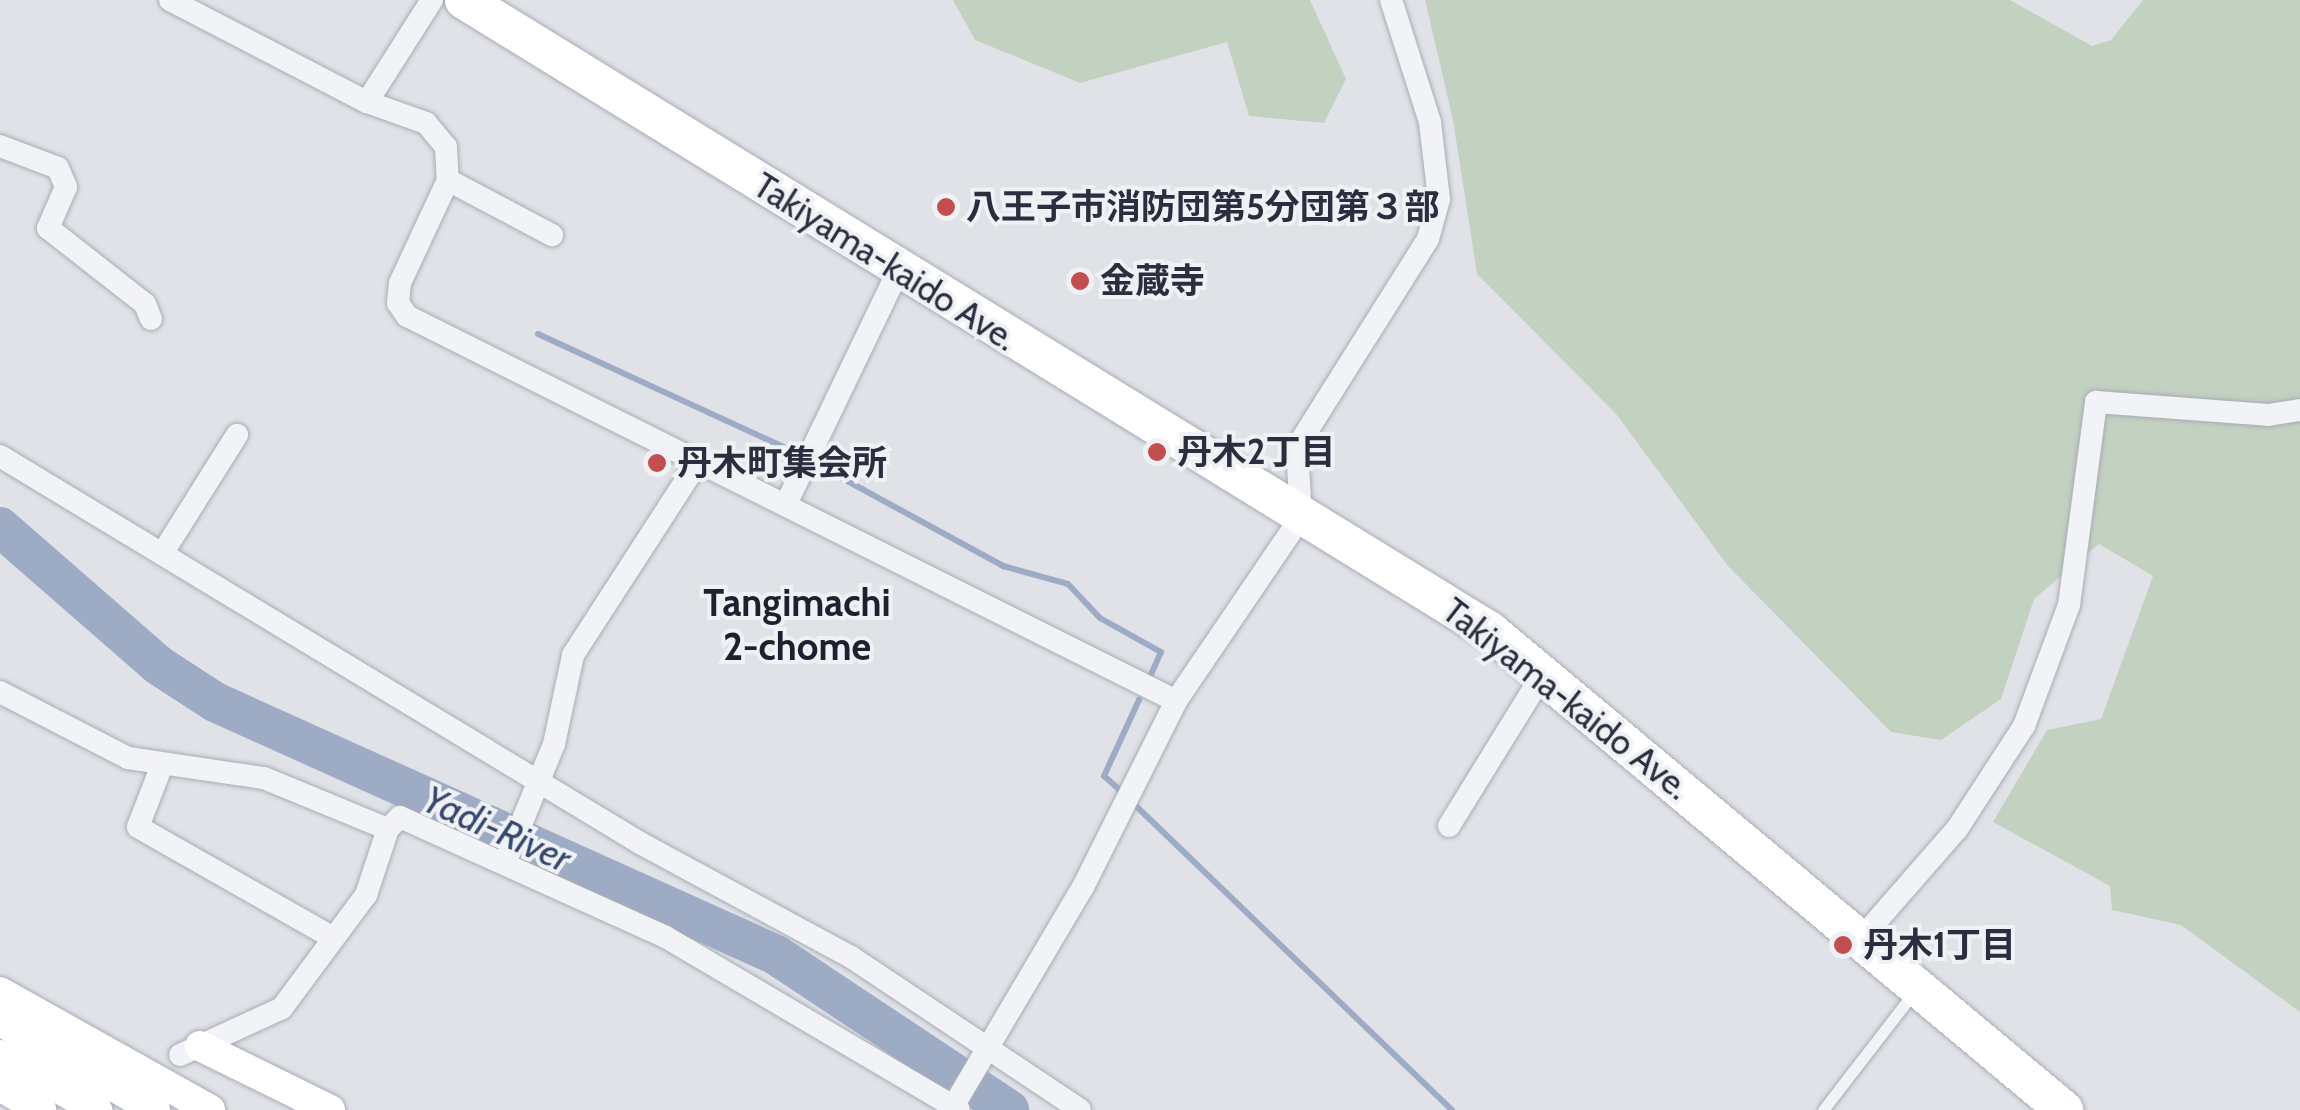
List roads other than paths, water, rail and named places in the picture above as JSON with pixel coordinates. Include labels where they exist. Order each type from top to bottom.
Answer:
[{"type":"highway","name":"Takiyama-kaido Ave.","points":[[464,0],[898,271],[1490,631],[2064,1110]]},
{"type":"main road","points":[[0,992],[210,1110]]},
{"type":"main road","points":[[0,1021],[155,1110]]},
{"type":"main road","points":[[190,1051],[330,1110]]},
{"type":"main road","points":[[0,1055],[97,1110]]},
{"type":"main road","points":[[0,1086],[41,1110]]},
{"type":"street","points":[[170,0],[366,102],[426,123],[446,147],[448,180],[400,283],[398,303],[407,316],[787,502],[1176,701]]},
{"type":"street","points":[[366,102],[432,0]]},
{"type":"street","points":[[190,1051],[282,1008],[330,936],[366,895],[388,829],[400,817],[508,857],[664,936],[955,1107],[1084,885],[1176,701],[1300,517],[1297,447],[1428,239],[1439,199],[1430,122],[1391,0]]},
{"type":"street","points":[[0,146],[58,168],[66,187],[48,228],[146,304],[151,319]]},
{"type":"street","points":[[448,180],[552,235]]},
{"type":"street","points":[[787,502],[898,271]]},
{"type":"street","points":[[1860,940],[1958,829],[2024,726],[2069,604],[2096,402],[2268,415],[2300,410]]},
{"type":"street","points":[[162,554],[237,436]]},
{"type":"street","points":[[0,456],[540,783],[851,957],[984,1057],[1080,1110]]},
{"type":"street","points":[[508,857],[540,783],[574,655],[700,460]]},
{"type":"street","points":[[1449,826],[1543,674]]},
{"type":"street","points":[[0,692],[88,743],[162,765],[264,778],[388,829]]},
{"type":"street","points":[[162,765],[138,827],[330,936]]},
{"type":"lane","points":[[1823,1110],[1918,988]]},
{"type":"waterway","points":[[538,334],[801,455]]},
{"type":"waterway","points":[[818,465],[1003,566],[1068,584],[1100,618],[1161,652],[1148,681]]},
{"type":"waterway","name":"Yadi-River","points":[[0,527],[158,665],[215,702],[776,955],[1009,1110]]},
{"type":"waterway","points":[[1123,793],[1104,776],[1139,700]]},
{"type":"waterway","points":[[1134,804],[1452,1110]]},
{"type":"place","name":"八王子市消防団第5分団第３部","points":[[946,207]]},
{"type":"place","name":"金蔵寺","points":[[1080,281]]},
{"type":"place","name":"丹木2丁目","points":[[1157,452]]},
{"type":"place","name":"丹木町集会所","points":[[657,463]]},
{"type":"place","name":"丹木1丁目","points":[[1843,945]]},
{"type":"district","name":"Tangimachi 2-chome","points":[[797,624]]}]
